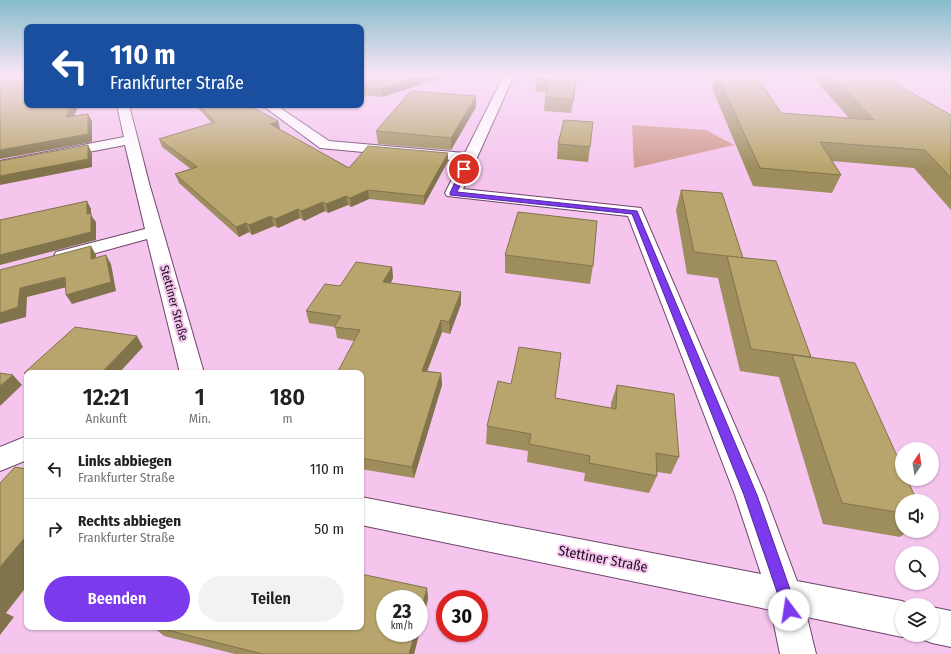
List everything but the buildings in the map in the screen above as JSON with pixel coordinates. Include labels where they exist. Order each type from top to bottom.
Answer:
[{"type":"street","points":[[495,106],[453,193],[635,212],[750,495],[785,595],[798,654]]},
{"type":"street","name":"Stettiner Straße","points":[[124,108],[191,370]]},
{"type":"street","points":[[272,108],[322,144],[470,158]]},
{"type":"street","points":[[0,165],[132,140]]},
{"type":"street","points":[[46,261],[155,232]]},
{"type":"street","points":[[0,459],[24,449]]},
{"type":"street","name":"Stettiner Straße","points":[[364,512],[895,618]]},
{"type":"street","points":[[939,626],[951,629]]},
{"type":"shaded area","points":[[632,125],[706,130],[734,145],[634,168]]},
{"type":"route","points":[[464,169],[453,193],[635,212],[750,495],[789,610]]}]
